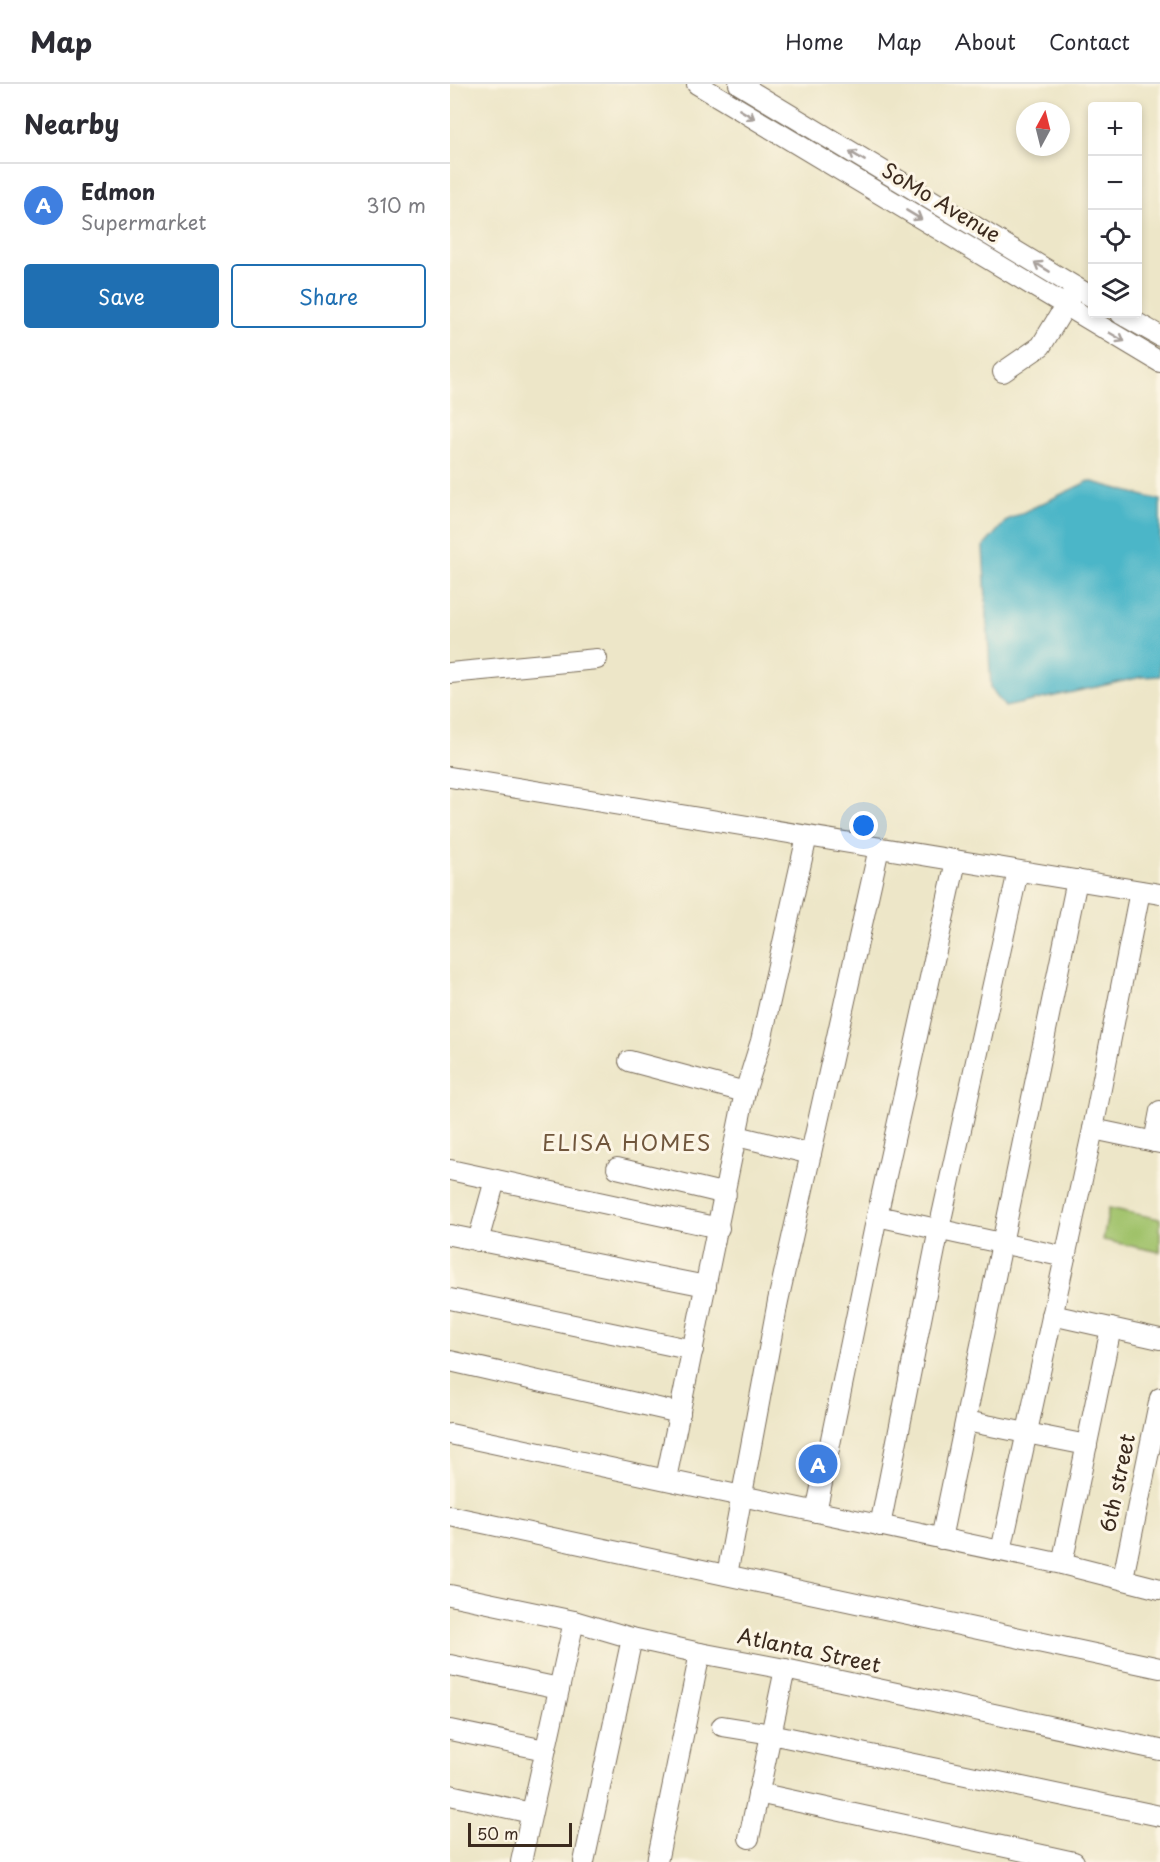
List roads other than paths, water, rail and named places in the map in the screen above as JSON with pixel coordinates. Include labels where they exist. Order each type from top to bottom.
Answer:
[{"type":"street","name":"SoMo Avenue","points":[[697,84],[1160,362]]},
{"type":"street","name":"SoMo Avenue","points":[[739,84],[1085,292]]},
{"type":"street","points":[[1003,372],[1041,346],[1065,306],[1085,292]]},
{"type":"street","points":[[1128,318],[1160,336]]},
{"type":"street","points":[[450,673],[597,659]]},
{"type":"street","points":[[450,777],[1150,892],[1093,1129],[1001,1551]]},
{"type":"street","points":[[666,1479],[745,1092],[761,1041],[807,836]]},
{"type":"street","points":[[727,1575],[778,1301],[879,849]]},
{"type":"street","points":[[816,1512],[877,1216],[956,861]]},
{"type":"street","points":[[880,1526],[939,1229],[1018,871]]},
{"type":"street","points":[[941,1539],[1077,880]]},
{"type":"street","points":[[629,1061],[745,1092]]},
{"type":"street","points":[[1093,1129],[1157,1143],[1160,1111]]},
{"type":"street","points":[[737,1137],[811,1154]]},
{"type":"street","points":[[617,1168],[726,1194]]},
{"type":"street","points":[[450,1170],[719,1228]]},
{"type":"street","points":[[477,1241],[495,1180]]},
{"type":"street","points":[[877,1216],[1065,1257]]},
{"type":"street","points":[[450,1235],[706,1286]]},
{"type":"street","points":[[450,1299],[693,1350]]},
{"type":"street","points":[[1052,1315],[1160,1339]]},
{"type":"street","points":[[1062,1564],[1111,1328]]},
{"type":"street","points":[[450,1361],[680,1413]]},
{"type":"street","name":"6th street","points":[[1123,1578],[1160,1398]]},
{"type":"street","points":[[966,1420],[1087,1445]]},
{"type":"street","points":[[450,1434],[1062,1564],[1160,1589]]},
{"type":"street","points":[[450,1515],[1160,1668]]},
{"type":"street","name":"Atlanta Street","points":[[450,1596],[574,1621],[632,1638],[700,1653],[785,1669],[1160,1750]]},
{"type":"street","points":[[520,1862],[574,1621]]},
{"type":"street","points":[[584,1862],[632,1638]]},
{"type":"street","points":[[657,1862],[700,1653]]},
{"type":"street","points":[[450,1665],[559,1688]]},
{"type":"street","points":[[749,1838],[785,1669]]},
{"type":"street","points":[[722,1726],[771,1734],[1160,1816]]},
{"type":"street","points":[[450,1730],[545,1750]]},
{"type":"street","points":[[758,1793],[1074,1862]]},
{"type":"street","points":[[450,1795],[531,1813]]},
{"type":"water","points":[[1089,481],[1160,500],[1160,676],[1142,677],[1005,707],[991,688],[983,547],[1007,520]]},
{"type":"place","name":"Edmon","points":[[818,1464]]},
{"type":"district","name":"ELISA HOMES","points":[[627,1143]]}]
